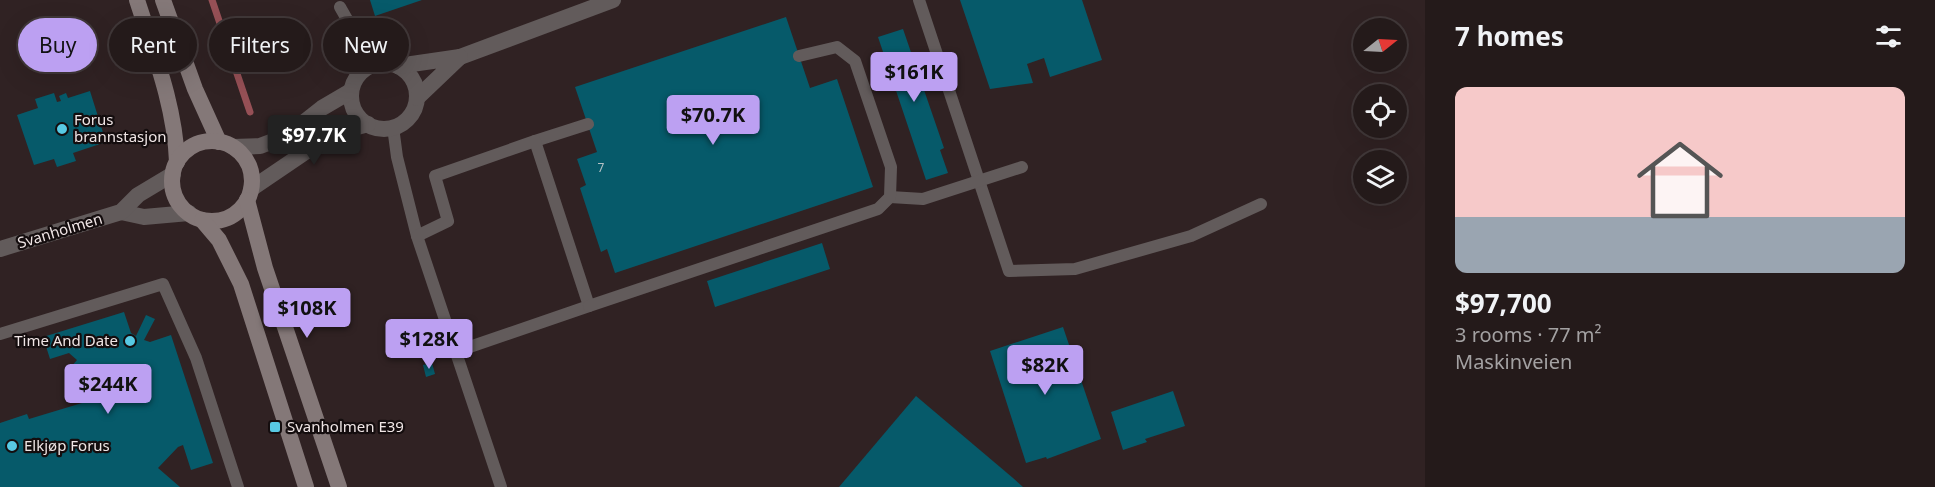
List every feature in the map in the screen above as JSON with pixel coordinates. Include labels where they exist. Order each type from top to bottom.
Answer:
[{"type":"main road","points":[[137,0],[170,105],[176,135],[175,196],[219,240],[241,284],[306,487]]},
{"type":"main road","points":[[163,0],[195,89],[226,145],[249,165],[252,177],[249,195],[241,209],[223,220],[195,217]]},
{"type":"main road","points":[[175,168],[195,146],[207,142],[226,145]]},
{"type":"main road","points":[[249,195],[265,268],[339,487]]},
{"type":"street","points":[[409,64],[460,57],[613,0]]},
{"type":"street","points":[[351,91],[354,110],[368,124],[384,129],[393,127],[410,116],[417,98],[460,57]]},
{"type":"street","points":[[226,145],[260,146],[276,140],[351,91],[359,75],[363,72]]},
{"type":"street","points":[[404,72],[412,79],[417,98]]},
{"type":"street","points":[[249,195],[332,134],[368,124]]},
{"type":"street","name":"Svanholmen","points":[[0,249],[121,212],[138,195],[175,168]]},
{"type":"street","name":"Svanholmen","points":[[121,212],[144,217],[195,217]]},
{"type":"lane","points":[[919,0],[1009,271],[1075,269],[1191,236],[1261,204]]},
{"type":"lane","points":[[340,7],[346,18]]},
{"type":"lane","points":[[455,352],[878,209],[890,197],[891,167],[855,61],[837,47],[799,56]]},
{"type":"lane","points":[[417,236],[448,221],[435,176],[588,124]]},
{"type":"lane","points":[[393,127],[397,157],[417,236],[501,487]]},
{"type":"lane","points":[[535,141],[589,306]]},
{"type":"lane","points":[[890,197],[923,199],[1022,166]]},
{"type":"lane","points":[[0,334],[163,285],[196,358],[238,487]]},
{"type":"building","points":[[370,0],[422,0],[375,16]]},
{"type":"building","points":[[960,0],[1082,0],[1102,60],[1050,77],[1044,58],[1027,64],[1033,83],[990,89]]},
{"type":"building","points":[[786,17],[810,88],[837,79],[873,187],[615,273],[607,249],[601,252],[580,188],[586,185],[577,159],[597,152],[575,87]]},
{"type":"building","points":[[903,29],[944,148],[940,150],[948,173],[926,180],[878,37]]},
{"type":"building","name":"Forus brannstasjon","points":[[90,91],[106,142],[73,153],[76,161],[57,167],[54,159],[34,165],[17,115],[38,108],[35,99],[54,93],[57,102],[61,101],[59,96],[66,93],[68,98]]},
{"type":"building","points":[[822,243],[830,269],[715,307],[707,281]]},
{"type":"building","points":[[124,312],[131,333],[136,336],[146,315],[155,319],[144,340],[150,342],[171,335],[213,463],[191,470],[183,445],[178,447],[158,468],[180,487],[0,487],[0,423],[27,414],[29,419],[82,403],[71,367],[77,360],[69,353],[50,359],[43,337]]},
{"type":"building","points":[[1063,327],[1101,439],[1047,459],[1046,457],[1026,463],[990,351]]},
{"type":"building","points":[[432,363],[435,374],[426,377],[423,365]]},
{"type":"building","points":[[1173,391],[1185,426],[1145,439],[1147,442],[1123,450],[1111,412]]},
{"type":"building","points":[[916,396],[1013,478],[1023,487],[839,487]]},
{"type":"waterway","points":[[212,0],[250,112]]},
{"type":"place","name":"Forus brannstasjon","points":[[62,129]]},
{"type":"place","name":"Time And Date","points":[[130,341]]},
{"type":"place","name":"Svanholmen E39","points":[[275,427]]},
{"type":"place","name":"Elkjøp Forus","points":[[12,446]]}]
